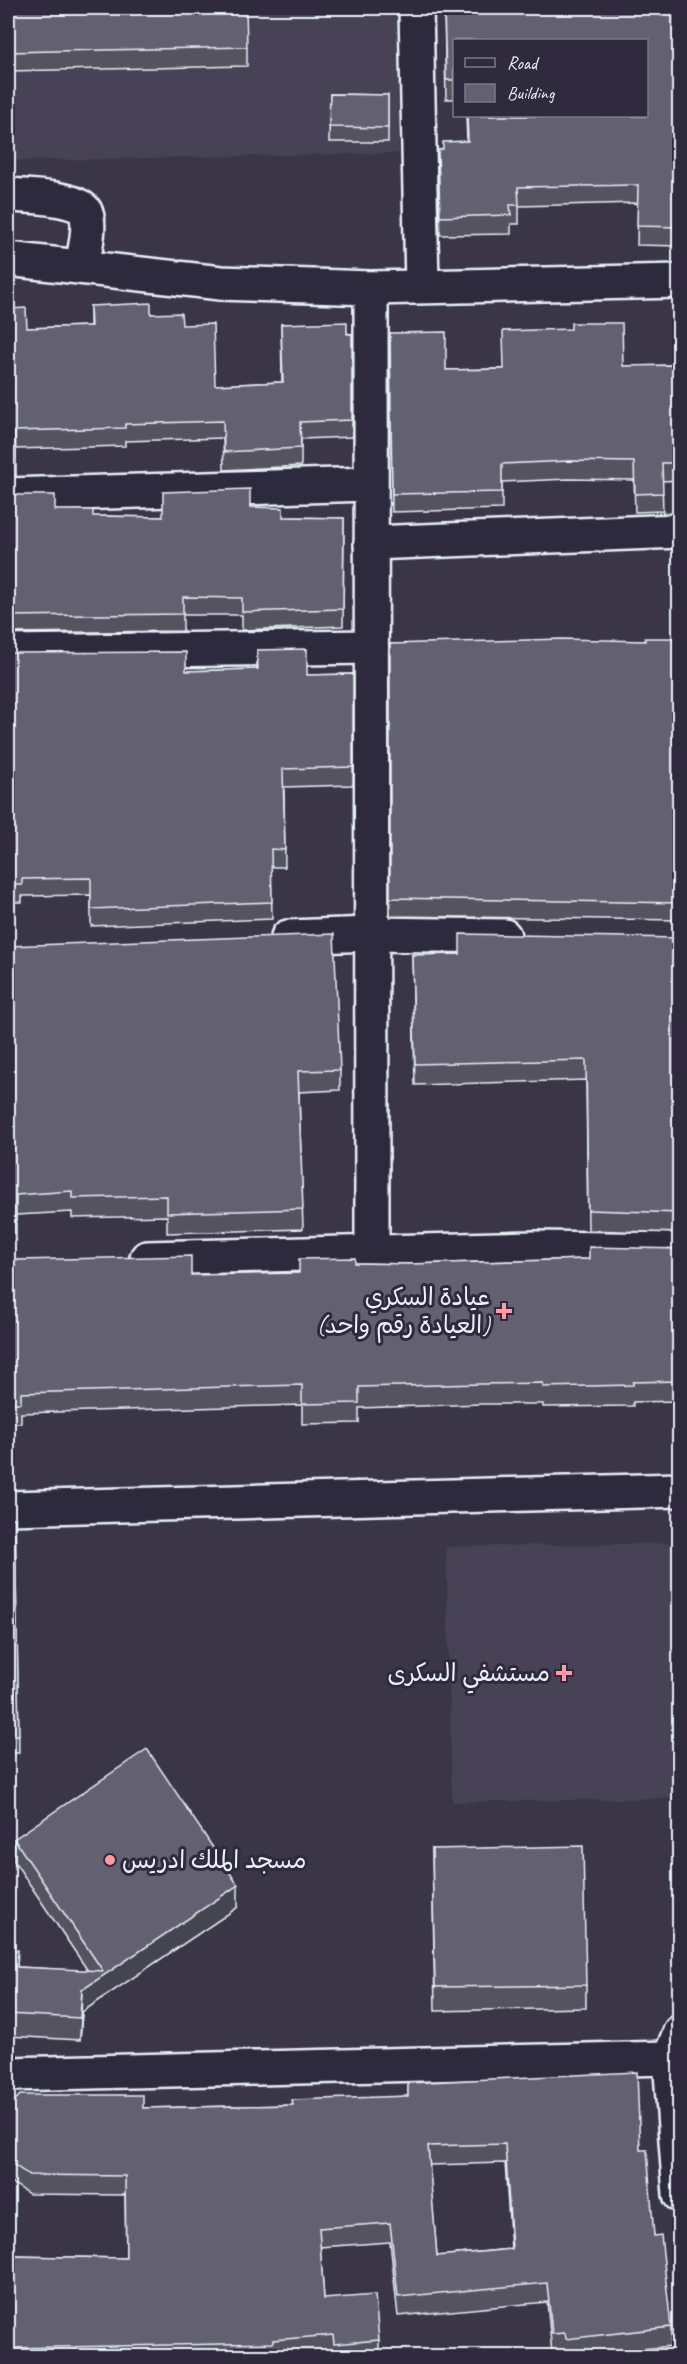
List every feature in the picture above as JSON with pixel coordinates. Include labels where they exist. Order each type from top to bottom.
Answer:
[{"type":"street","points":[[416,8],[422,285]]},
{"type":"street","points":[[8,195],[60,200],[80,206],[86,212],[82,267]]},
{"type":"street","points":[[12,262],[82,267],[221,283],[370,288],[422,285],[680,281]]},
{"type":"street","points":[[370,288],[372,1253]]},
{"type":"street","points":[[8,495],[370,484]]},
{"type":"street","points":[[371,543],[680,531]]},
{"type":"street","points":[[8,652],[371,647]]},
{"type":"street","points":[[264,938],[372,934],[537,937]]},
{"type":"street","points":[[113,1258],[535,1248],[680,1250]]},
{"type":"street","points":[[8,1508],[680,1490]]},
{"type":"street","points":[[8,2074],[675,2045],[680,2195]]},
{"type":"shaded area","points":[[8,8],[398,8],[399,153],[8,161]]},
{"type":"shaded area","name":"مستشفي السكرى","points":[[679,1543],[679,1798],[452,1802],[446,1547]]},
{"type":"building","points":[[246,8],[247,47],[8,52],[8,9]]},
{"type":"building","points":[[444,8],[680,8],[680,227],[637,226],[638,185],[518,187],[519,205],[510,205],[511,215],[440,217],[438,150],[443,149],[443,142],[468,141],[467,117],[648,117],[648,39],[453,39],[453,80],[446,80]]},
{"type":"building","points":[[330,94],[388,95],[388,128],[329,127]]},
{"type":"building","points":[[151,303],[151,314],[181,313],[182,325],[213,324],[215,385],[283,382],[281,324],[347,322],[347,334],[352,334],[352,420],[300,422],[301,448],[224,452],[223,421],[125,424],[125,428],[15,431],[16,459],[8,460],[8,309],[26,308],[27,328],[91,326],[90,306]]},
{"type":"building","points":[[571,323],[622,323],[623,366],[680,365],[680,463],[662,463],[663,493],[635,494],[634,462],[569,461],[502,464],[502,492],[392,494],[390,333],[446,332],[446,370],[504,369],[503,331],[571,329]]},
{"type":"building","points":[[250,489],[250,507],[283,508],[283,517],[344,518],[343,609],[242,612],[242,598],[183,597],[183,614],[8,616],[8,495],[55,495],[55,510],[93,510],[93,516],[163,517],[163,492]]},
{"type":"building","points":[[645,638],[680,638],[680,903],[390,898],[390,644],[562,639],[645,641]]},
{"type":"building","points":[[307,649],[307,675],[353,674],[353,767],[283,769],[285,850],[271,849],[272,902],[91,909],[91,878],[22,879],[22,885],[8,885],[8,653],[186,652],[186,671],[258,669],[257,650]]},
{"type":"building","points":[[334,934],[340,1070],[298,1071],[303,1209],[167,1213],[167,1196],[72,1198],[72,1191],[16,1195],[16,1221],[8,1222],[8,946]]},
{"type":"building","points":[[460,934],[680,938],[680,1213],[588,1210],[586,1060],[415,1064],[412,955],[460,954]]},
{"type":"building","points":[[589,1247],[680,1249],[680,1381],[633,1382],[633,1385],[543,1387],[543,1383],[359,1387],[359,1403],[302,1404],[302,1385],[21,1393],[21,1403],[8,1403],[8,1258],[19,1260],[191,1256],[191,1275],[299,1273],[299,1259],[355,1258],[355,1263],[410,1264],[589,1259]]},
{"type":"building","points":[[8,1518],[15,1518],[19,1735],[8,1735]]},
{"type":"building","points":[[147,1749],[238,1885],[82,1990],[80,2018],[8,2014],[8,1949],[18,1950],[17,1967],[103,1971],[14,1839]]},
{"type":"building","points":[[583,1846],[586,1985],[435,1987],[432,1849]]},
{"type":"building","points":[[637,2072],[640,2150],[647,2150],[654,2236],[661,2235],[671,2327],[566,2339],[565,2333],[552,2334],[547,2283],[398,2297],[390,2223],[319,2228],[324,2299],[375,2295],[379,2340],[334,2344],[333,2335],[273,2340],[273,2343],[8,2348],[8,2256],[126,2258],[125,2176],[29,2175],[8,2161],[8,2108],[20,2095],[143,2095],[143,2108],[293,2105],[292,2100],[408,2096],[408,2083]],"holes":[[[505,2144],[512,2249],[437,2256],[428,2146]]]},
{"type":"place","name":"عيادة السكري (العيادة رقم واحد)","points":[[504,1311]]},
{"type":"place","name":"مستشفي السكرى","points":[[564,1673]]},
{"type":"place","name":"مسجد الملك ادريس","points":[[110,1860]]}]
